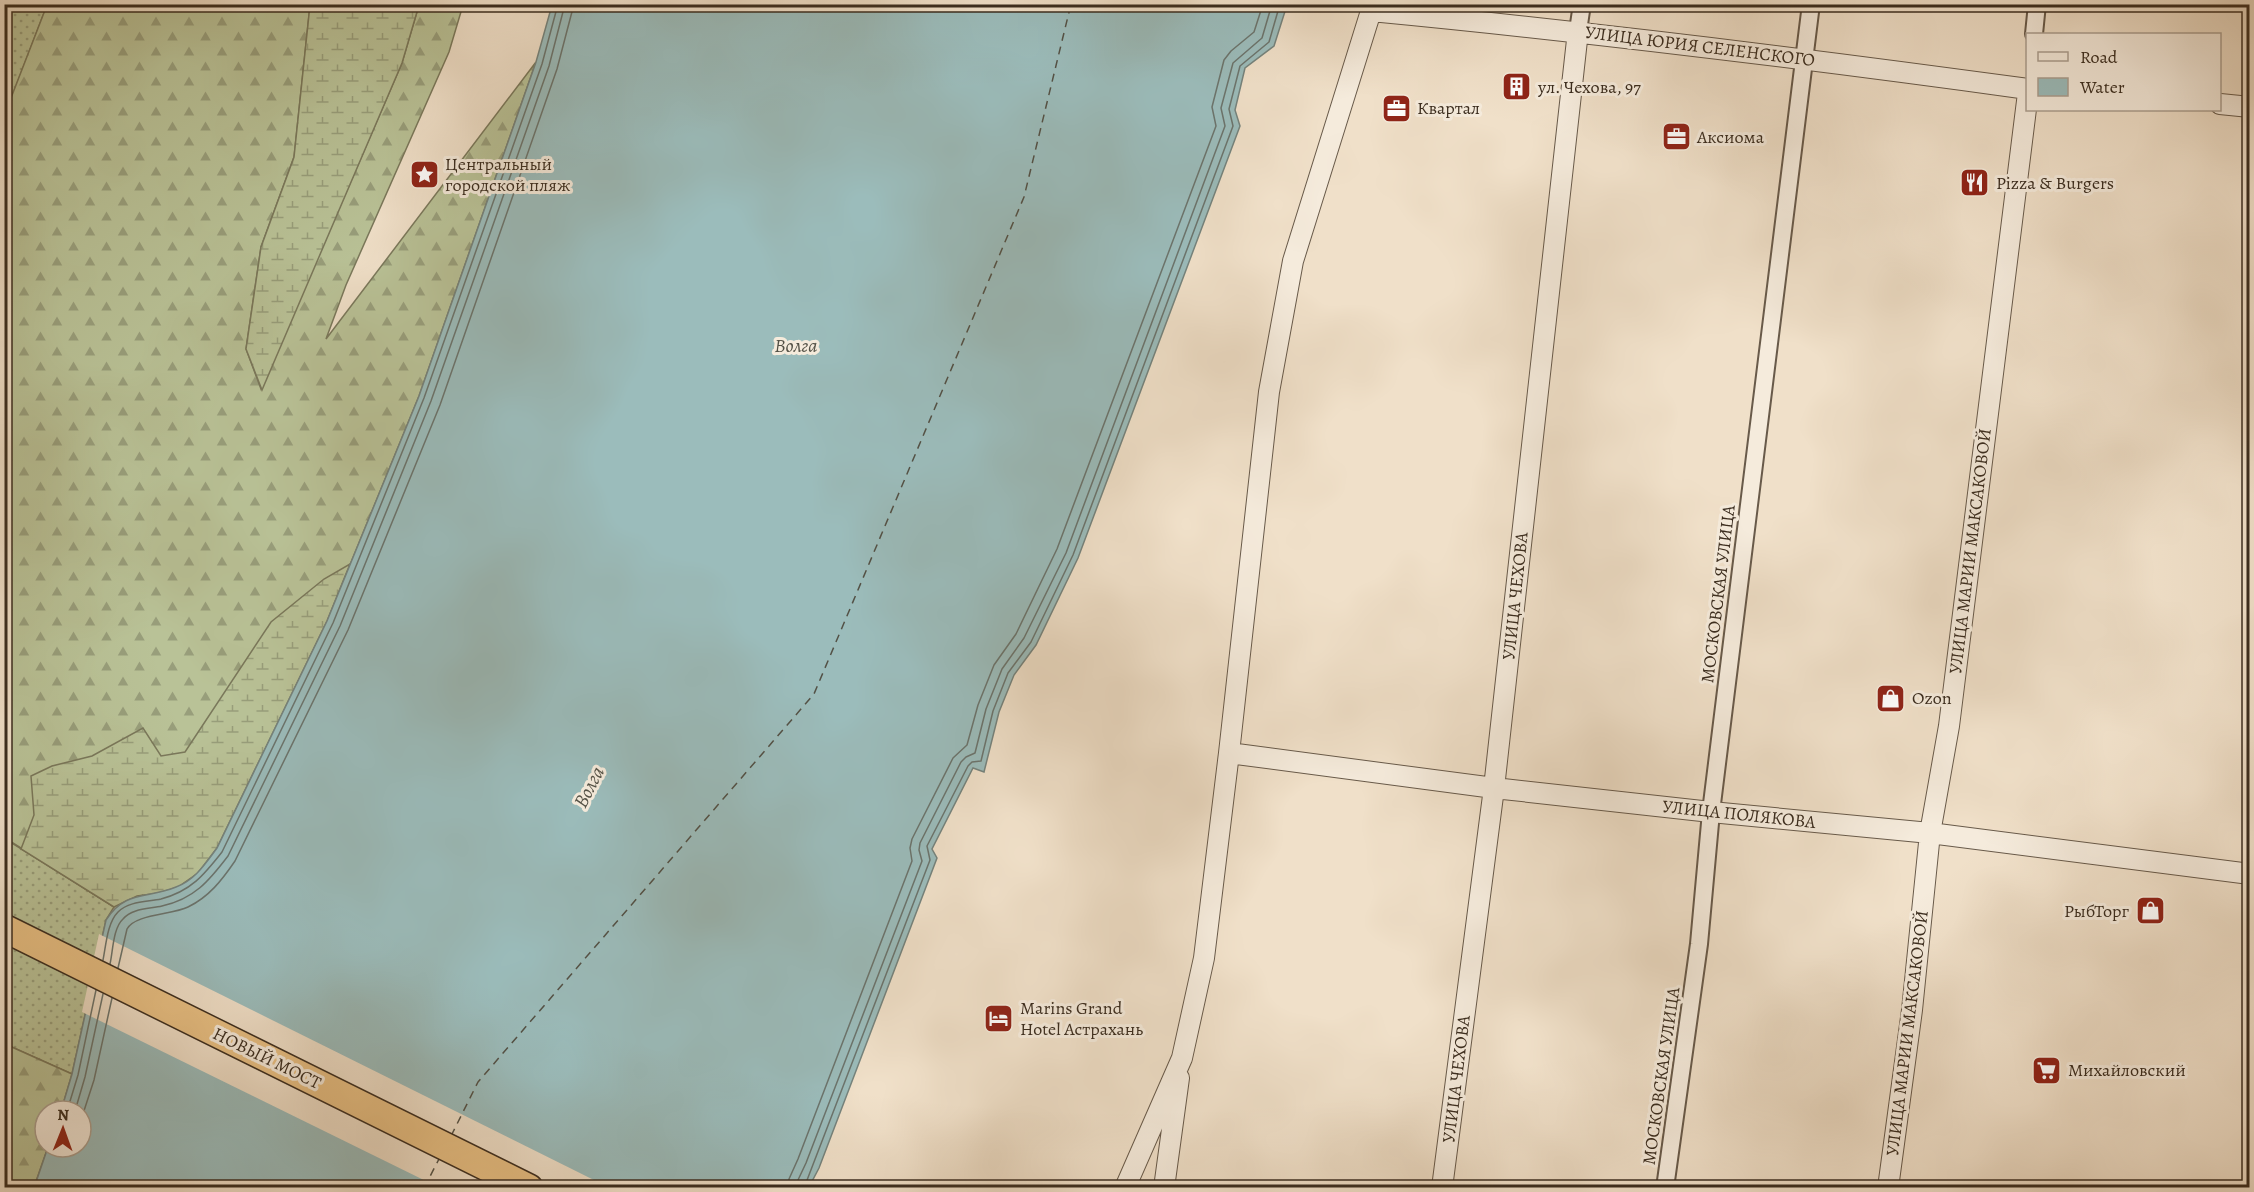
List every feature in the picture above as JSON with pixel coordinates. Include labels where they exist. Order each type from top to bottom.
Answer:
[{"type":"highway","name":"НОВЫЙ МОСТ","points":[[4,928],[529,1188]]},
{"type":"street","name":"УЛИЦА ЧЕХОВА","points":[[1442,1188],[1494,788],[1582,4]]},
{"type":"street","name":"МОСКОВСКАЯ УЛИЦА","points":[[1665,1188],[1699,944],[1711,812],[1811,4]]},
{"type":"street","points":[[2034,33],[2037,4]]},
{"type":"street","name":"УЛИЦА ЮРИЯ СЕЛЕНСКОГО","points":[[1372,8],[1804,59],[2026,91]]},
{"type":"street","points":[[1164,1188],[1182,1058],[1204,958],[1269,392],[1293,261],[1372,8]]},
{"type":"street","points":[[2221,104],[2250,107]]},
{"type":"street","name":"УЛИЦА МАРИИ МАКСАКОВОЙ","points":[[1888,1188],[1912,1010],[1930,833],[1949,726],[2026,107]]},
{"type":"street","name":"УЛИЦА ПОЛЯКОВА","points":[[1229,753],[1494,788],[1930,833],[2250,874]]},
{"type":"street","points":[[1125,1188],[1182,1058]]},
{"type":"green space","points":[[5,5],[47,5],[5,115]]},
{"type":"green space","points":[[47,5],[310,5],[294,157],[261,247],[246,349],[261,389],[402,63],[419,5],[463,5],[449,52],[346,285],[326,339],[536,62],[419,396],[327,621],[137,896],[114,907],[5,838],[4,116]]},
{"type":"green space","points":[[310,5],[419,5],[402,63],[262,390],[246,349],[261,247],[294,157]]},
{"type":"green space","points":[[350,564],[327,621],[217,848],[198,873],[178,887],[137,896],[114,907],[21,849],[34,815],[31,776],[52,766],[92,756],[143,728],[161,756],[185,752],[271,622],[324,579]]},
{"type":"green space","points":[[4,838],[114,907],[106,920],[72,1074],[5,1044]]},
{"type":"green space","points":[[5,1044],[72,1074],[65,1099],[33,1099],[33,1159],[44,1159],[34,1187],[5,1188]]},
{"type":"water","name":"Волга","points":[[552,5],[1287,5],[1274,46],[1245,68],[1235,110],[1240,126],[1078,558],[1036,645],[1014,675],[999,712],[984,772],[973,768],[932,849],[937,858],[819,1168],[809,1187],[34,1188],[44,1159],[93,1159],[93,1099],[65,1099],[106,920],[113,910],[129,900],[183,884],[199,871],[217,848],[327,621],[419,396],[536,62]]},
{"type":"pier","points":[[99,934],[608,1187],[438,1187],[82,1012]]},
{"type":"ferry route","points":[[451,1136],[478,1082],[814,694],[1024,197],[1071,4]]},
{"type":"ferry route","points":[[424,1188],[439,1159]]},
{"type":"place","name":"ул. Чехова, 97","points":[[1517,87]]},
{"type":"place","name":"Квартал","points":[[1396,108]]},
{"type":"place","name":"Аксиома","points":[[1676,137]]},
{"type":"place","name":"Центральный городской пляж","points":[[424,174]]},
{"type":"place","name":"Pizza & Burgers","points":[[1975,183]]},
{"type":"place","name":"Ozon","points":[[1891,698]]},
{"type":"place","name":"РыбТорг","points":[[2150,911]]},
{"type":"place","name":"Marins Grand Hotel Астрахань","points":[[999,1018]]},
{"type":"place","name":"Михайловский","points":[[2047,1070]]}]
